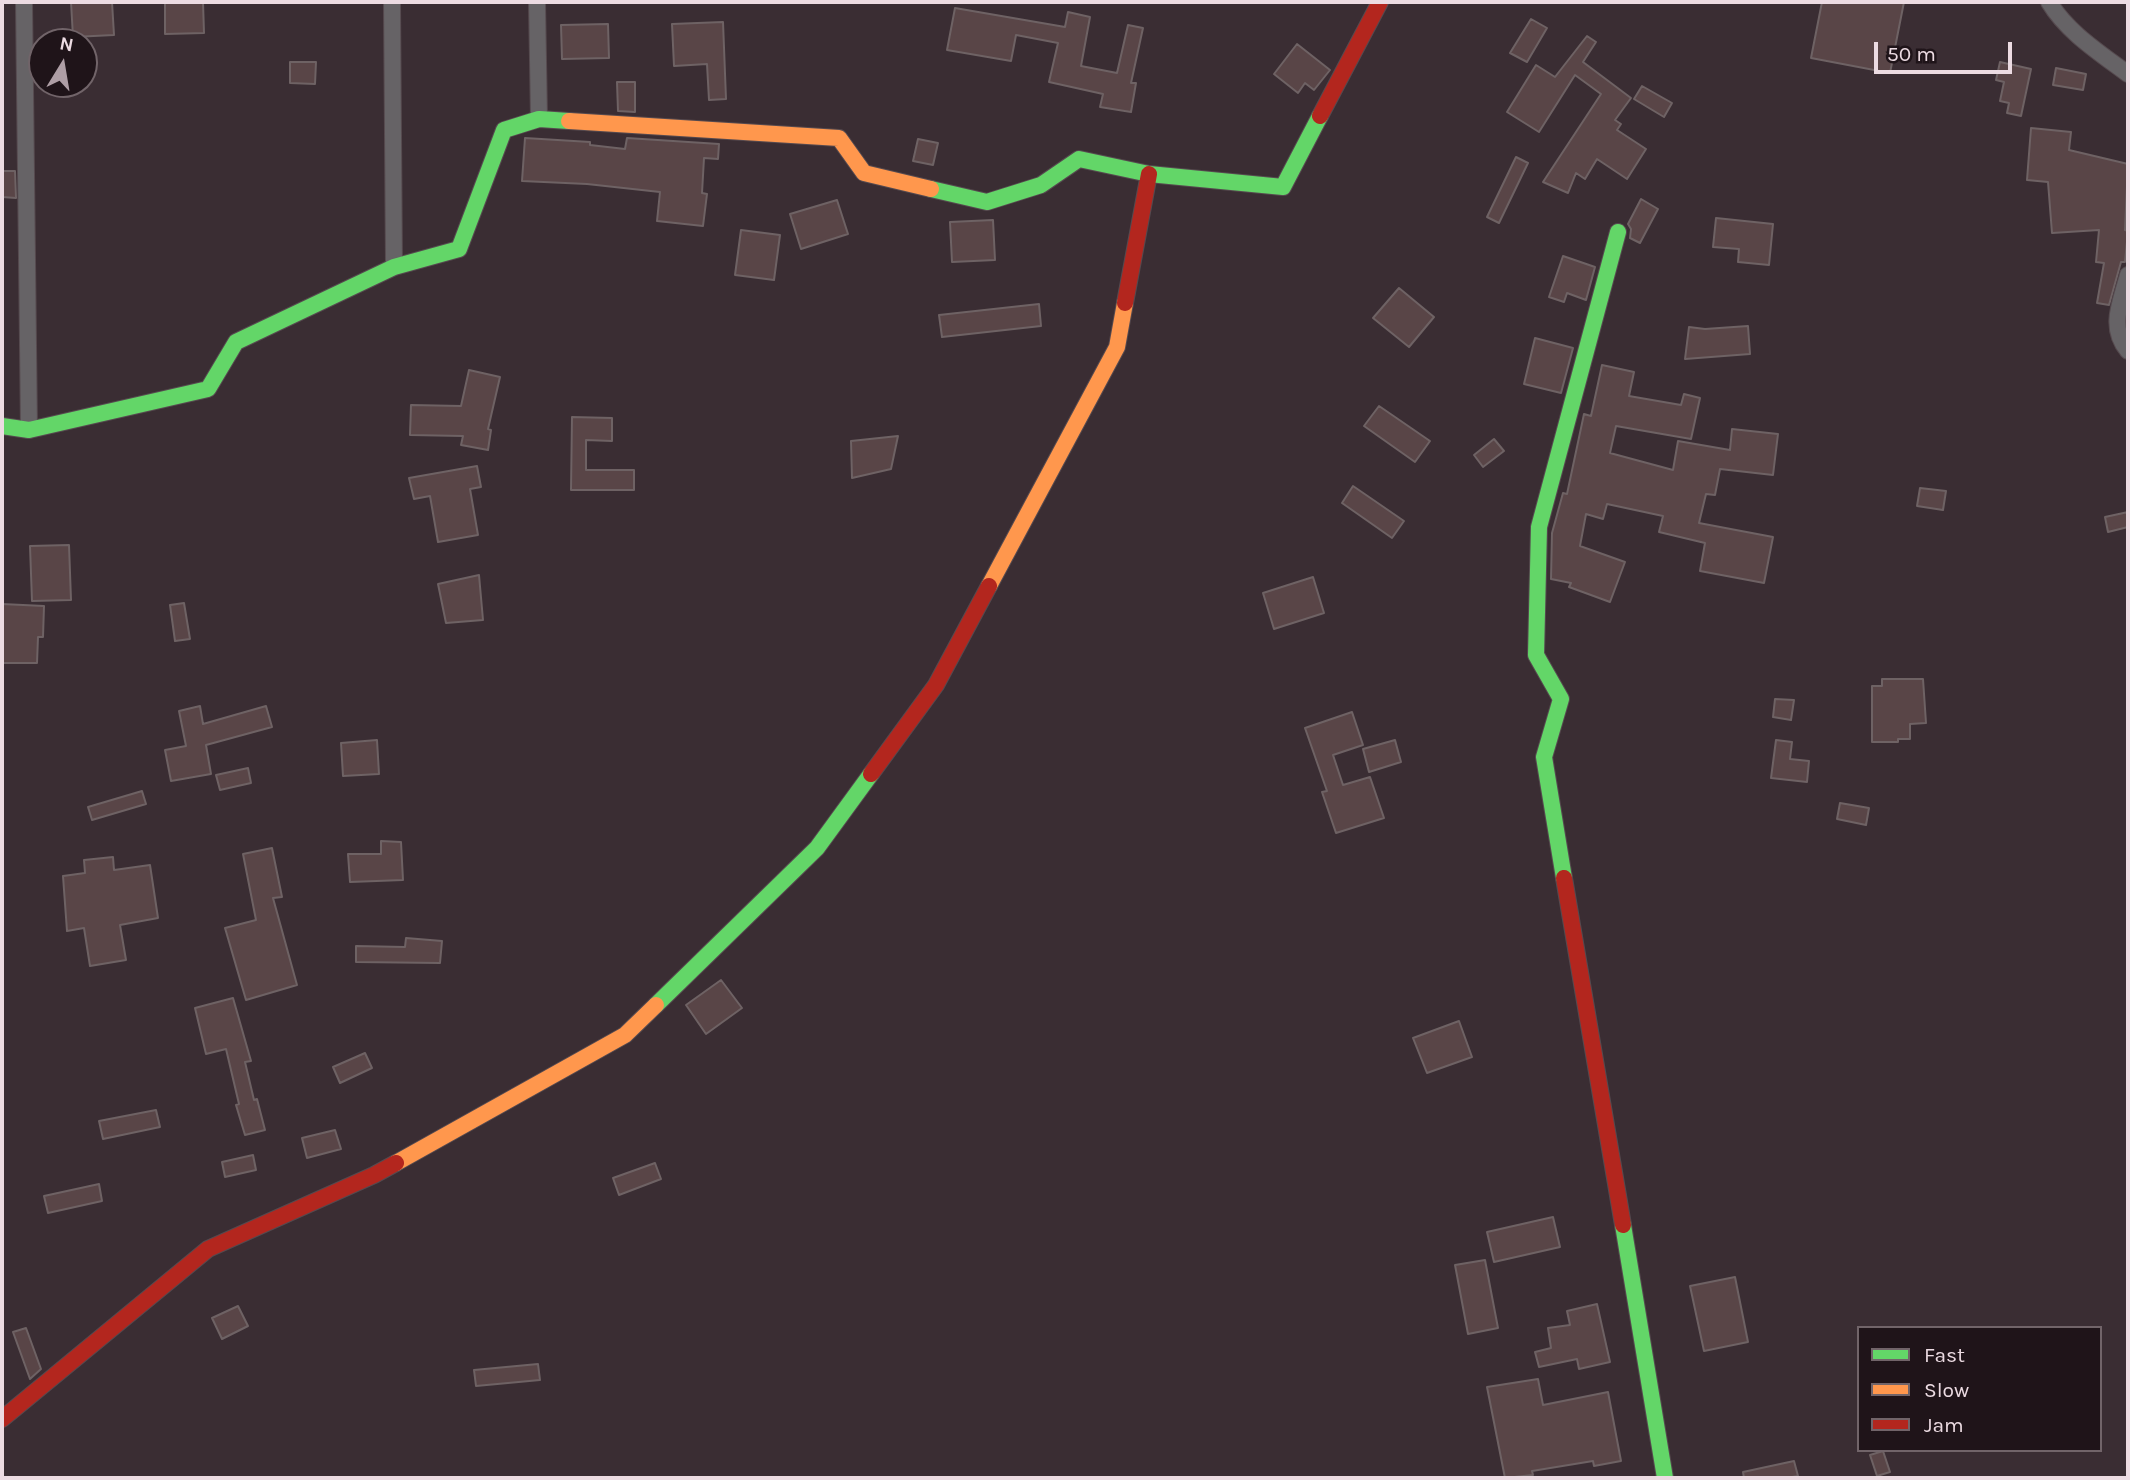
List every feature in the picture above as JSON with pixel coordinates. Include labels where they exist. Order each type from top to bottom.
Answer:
[{"type":"street","points":[[24,2],[29,430]]},
{"type":"street","points":[[392,2],[394,267]]},
{"type":"street","points":[[537,2],[539,119]]},
{"type":"street","points":[[2,426],[29,430],[208,389],[236,342],[394,267],[459,249],[504,130],[539,119],[839,138],[864,173],[987,202],[1041,185],[1079,159],[1149,174],[1283,187],[1380,2]]},
{"type":"street","points":[[2049,2],[2057,15],[2094,49],[2128,74]]},
{"type":"street","points":[[2,1419],[208,1249],[373,1175],[625,1035],[817,848],[936,685],[1117,346],[1149,174]]},
{"type":"street","points":[[1618,232],[1539,527],[1536,655],[1561,699],[1544,757],[1665,1478]]},
{"type":"street","points":[[2128,275],[2116,320],[2122,344],[2128,351]]},
{"type":"building","points":[[71,2],[112,2],[114,35],[98,36],[98,28],[72,28]]},
{"type":"building","points":[[165,2],[203,2],[204,33],[165,34]]},
{"type":"building","points":[[1822,2],[1904,2],[1890,73],[1811,58]]},
{"type":"building","points":[[955,8],[1065,27],[1068,12],[1090,17],[1081,66],[1117,73],[1128,25],[1143,28],[1131,83],[1136,83],[1131,112],[1100,107],[1103,94],[1049,82],[1058,43],[1016,35],[1011,61],[947,50]]},
{"type":"building","points":[[1531,19],[1547,28],[1527,62],[1510,53]]},
{"type":"building","points":[[723,22],[726,99],[709,100],[707,64],[674,66],[672,24]]},
{"type":"building","points":[[608,24],[609,58],[562,59],[561,25]]},
{"type":"building","points":[[1587,36],[1596,42],[1583,62],[1631,98],[1615,120],[1621,124],[1617,130],[1646,149],[1627,179],[1597,159],[1585,179],[1576,173],[1568,193],[1543,182],[1601,94],[1575,75],[1539,132],[1507,112],[1536,65],[1555,77]]},
{"type":"building","points":[[1297,44],[1330,70],[1314,90],[1305,83],[1298,93],[1274,74]]},
{"type":"building","points":[[290,62],[316,62],[315,84],[290,83]]},
{"type":"building","points":[[2000,62],[2031,69],[2021,116],[2007,113],[2009,103],[2000,101],[2004,82],[1996,80]]},
{"type":"building","points":[[2056,68],[2086,74],[2083,90],[2053,85]]},
{"type":"building","points":[[617,82],[635,82],[635,112],[618,111]]},
{"type":"building","points":[[1642,86],[1672,103],[1664,117],[1634,99]]},
{"type":"building","points":[[2031,128],[2071,132],[2069,150],[2128,164],[2125,262],[2121,262],[2109,305],[2097,303],[2104,263],[2096,262],[2099,230],[2052,233],[2048,182],[2027,180]]},
{"type":"building","points":[[525,138],[590,142],[590,145],[625,149],[627,138],[719,144],[718,159],[704,158],[702,193],[707,194],[703,226],[657,221],[660,192],[587,184],[522,181]]},
{"type":"building","points":[[918,139],[938,143],[933,165],[913,161]]},
{"type":"building","points":[[1516,157],[1528,163],[1499,223],[1487,217]]},
{"type":"building","points":[[2,171],[15,171],[16,198],[2,197]]},
{"type":"building","points":[[1641,199],[1658,209],[1640,243],[1630,238],[1631,229],[1628,224]]},
{"type":"building","points":[[837,200],[848,234],[801,249],[790,214]]},
{"type":"building","points":[[1716,218],[1773,224],[1769,265],[1738,262],[1739,249],[1713,247]]},
{"type":"building","points":[[993,220],[995,260],[952,262],[950,222]]},
{"type":"building","points":[[741,230],[780,235],[774,280],[735,275]]},
{"type":"building","points":[[1563,256],[1595,267],[1586,300],[1567,293],[1564,302],[1549,297]]},
{"type":"building","points":[[1399,288],[1434,317],[1409,347],[1373,318]]},
{"type":"building","points":[[1039,304],[1041,326],[942,337],[939,315]]},
{"type":"building","points":[[1748,326],[1750,354],[1685,359],[1689,327],[1705,329]]},
{"type":"building","points":[[1535,338],[1573,348],[1561,393],[1524,384]]},
{"type":"building","points":[[1602,365],[1634,372],[1629,396],[1681,405],[1684,394],[1700,398],[1691,439],[1616,426],[1610,453],[1673,470],[1678,441],[1730,450],[1732,429],[1778,434],[1773,475],[1720,469],[1715,495],[1706,494],[1699,523],[1773,537],[1764,583],[1700,571],[1705,543],[1659,532],[1663,516],[1607,504],[1603,519],[1586,514],[1580,546],[1625,562],[1610,602],[1569,587],[1571,583],[1551,579],[1552,533],[1563,493],[1567,494],[1584,414],[1591,416]]},
{"type":"building","points":[[469,370],[500,377],[488,429],[491,430],[488,450],[461,445],[463,436],[410,435],[411,405],[461,406]]},
{"type":"building","points":[[1379,406],[1430,441],[1415,462],[1364,426]]},
{"type":"building","points":[[572,417],[612,418],[612,441],[586,440],[586,470],[634,470],[634,490],[571,490]]},
{"type":"building","points":[[898,436],[891,469],[852,478],[851,441]]},
{"type":"building","points":[[1494,439],[1504,451],[1483,467],[1474,455]]},
{"type":"building","points":[[477,466],[481,487],[470,489],[478,535],[438,542],[430,496],[414,499],[409,478]]},
{"type":"building","points":[[1353,486],[1404,521],[1392,538],[1342,503]]},
{"type":"building","points":[[1920,488],[1946,491],[1943,510],[1917,506]]},
{"type":"building","points":[[2128,512],[2128,527],[2108,532],[2105,517]]},
{"type":"building","points":[[69,545],[71,600],[32,601],[30,546]]},
{"type":"building","points":[[479,575],[483,620],[446,623],[438,584]]},
{"type":"building","points":[[1313,577],[1324,613],[1274,629],[1263,593]]},
{"type":"building","points":[[184,603],[190,639],[175,641],[170,605]]},
{"type":"building","points":[[2,604],[44,606],[43,637],[38,637],[37,663],[2,663]]},
{"type":"building","points":[[1882,679],[1923,679],[1926,723],[1910,724],[1910,739],[1872,742],[1872,686],[1882,686]]},
{"type":"building","points":[[1775,699],[1794,700],[1791,720],[1773,717]]},
{"type":"building","points":[[200,706],[203,724],[266,706],[272,727],[206,745],[211,774],[171,781],[165,750],[186,746],[179,711]]},
{"type":"building","points":[[1352,712],[1363,745],[1333,755],[1343,785],[1370,777],[1384,818],[1336,833],[1322,792],[1327,791],[1305,728]]},
{"type":"building","points":[[377,740],[379,774],[343,776],[341,743]]},
{"type":"building","points":[[1395,740],[1401,762],[1369,772],[1363,749]]},
{"type":"building","points":[[1776,740],[1792,742],[1790,759],[1809,761],[1807,782],[1771,778]]},
{"type":"building","points":[[248,768],[251,783],[220,790],[216,775]]},
{"type":"building","points":[[142,791],[146,804],[92,820],[88,807]]},
{"type":"building","points":[[1840,803],[1869,808],[1866,825],[1837,819]]},
{"type":"building","points":[[381,841],[401,842],[403,880],[350,882],[348,854],[381,854]]},
{"type":"building","points":[[272,848],[282,897],[273,898],[297,985],[246,1000],[225,928],[256,920],[243,854]]},
{"type":"building","points":[[113,857],[114,870],[150,865],[158,918],[120,925],[126,960],[90,966],[84,928],[67,931],[63,876],[85,873],[84,860]]},
{"type":"building","points":[[406,938],[442,941],[440,963],[356,962],[356,946],[405,947]]},
{"type":"building","points":[[721,980],[742,1008],[706,1034],[686,1005]]},
{"type":"building","points":[[233,998],[251,1061],[245,1062],[254,1100],[257,1099],[265,1130],[245,1135],[236,1105],[239,1104],[226,1049],[206,1054],[195,1008]]},
{"type":"building","points":[[1459,1021],[1472,1057],[1427,1073],[1413,1038]]},
{"type":"building","points":[[365,1053],[372,1068],[340,1083],[333,1067]]},
{"type":"building","points":[[156,1110],[160,1127],[103,1139],[99,1121]]},
{"type":"building","points":[[335,1130],[341,1149],[307,1158],[302,1138]]},
{"type":"building","points":[[253,1155],[256,1170],[225,1177],[222,1162]]},
{"type":"building","points":[[655,1163],[661,1179],[619,1195],[613,1178]]},
{"type":"building","points":[[99,1184],[102,1201],[48,1213],[44,1196]]},
{"type":"building","points":[[1553,1217],[1560,1247],[1494,1262],[1487,1232]]},
{"type":"building","points":[[1485,1260],[1498,1328],[1468,1334],[1455,1265]]},
{"type":"building","points":[[1735,1277],[1748,1342],[1704,1351],[1690,1286]]},
{"type":"building","points":[[1597,1304],[1610,1362],[1579,1369],[1577,1359],[1539,1367],[1535,1352],[1551,1348],[1548,1328],[1570,1325],[1567,1311]]},
{"type":"building","points":[[238,1306],[248,1326],[222,1339],[212,1318]]},
{"type":"building","points":[[26,1328],[41,1369],[30,1379],[13,1332]]},
{"type":"building","points":[[538,1364],[540,1380],[476,1386],[474,1370]]},
{"type":"building","points":[[1538,1379],[1543,1405],[1608,1392],[1621,1461],[1594,1466],[1593,1461],[1532,1471],[1533,1475],[1505,1478],[1487,1387]]},
{"type":"building","points":[[1883,1452],[1890,1472],[1877,1476],[1870,1455]]},
{"type":"building","points":[[1794,1461],[1798,1476],[1744,1478],[1743,1472]]},
{"type":"traffic: fast","points":[[931,189],[987,202],[1041,185],[1079,159],[1149,174],[1283,187],[1320,116]]},
{"type":"traffic: fast","points":[[2,426],[29,430],[208,389],[236,342],[394,267],[459,249],[504,130],[539,119],[569,121]]},
{"type":"traffic: fast","points":[[1564,878],[1544,757],[1561,699],[1536,655],[1539,527],[1618,232]]},
{"type":"traffic: fast","points":[[656,1005],[817,848],[871,774]]},
{"type":"traffic: fast","points":[[1623,1225],[1665,1478]]},
{"type":"traffic: slow","points":[[569,121],[839,138],[864,173],[931,189]]},
{"type":"traffic: slow","points":[[989,586],[1117,347],[1125,303]]},
{"type":"traffic: slow","points":[[396,1163],[625,1035],[656,1005]]},
{"type":"traffic: jam","points":[[1320,116],[1380,2]]},
{"type":"traffic: jam","points":[[1125,303],[1149,174]]},
{"type":"traffic: jam","points":[[871,774],[936,685],[989,586]]},
{"type":"traffic: jam","points":[[1564,878],[1623,1225]]},
{"type":"traffic: jam","points":[[2,1419],[208,1249],[396,1163]]}]
